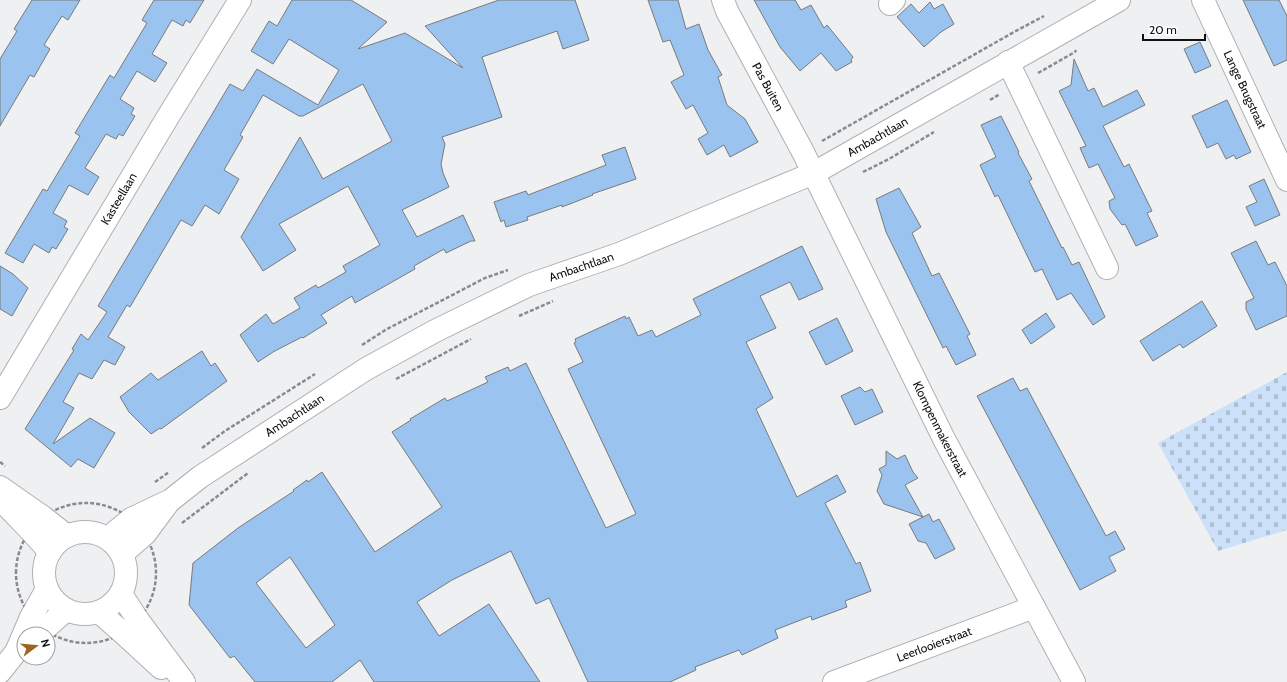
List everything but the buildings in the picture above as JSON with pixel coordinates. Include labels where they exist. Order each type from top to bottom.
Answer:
[{"type":"street","name":"Kasteellaan","points":[[0,398],[162,127],[240,0]]},
{"type":"street","name":"Pas Buiten","points":[[723,0],[814,173]]},
{"type":"street","name":"Ambachtlaan","points":[[122,554],[138,527],[200,477],[366,369],[435,331],[529,285],[619,254],[814,173],[1119,0]]},
{"type":"street","name":"Lange Brugstraat","points":[[1203,0],[1287,180]]},
{"type":"street","points":[[1008,62],[1107,268]]},
{"type":"street","name":"Klompenmakerstraat","points":[[814,173],[944,439],[1074,682]]},
{"type":"street","points":[[0,487],[67,536]]},
{"type":"street","points":[[0,499],[50,552]]},
{"type":"street","name":"Ambachtlaan","points":[[108,538],[138,527]]},
{"type":"street","points":[[78,533],[95,533],[108,538],[122,554],[127,573],[121,594],[113,604],[99,612],[83,615],[66,610],[56,602],[47,589],[44,575],[45,562],[50,552],[67,536],[78,533]]},
{"type":"street","points":[[38,626],[47,589]]},
{"type":"street","points":[[121,594],[130,626],[176,682]]},
{"type":"street","name":"Leerlooierstraat","points":[[834,682],[1034,607]]},
{"type":"street","points":[[40,626],[66,610]]},
{"type":"street","points":[[99,612],[130,626],[184,682]]},
{"type":"street","points":[[0,672],[16,654]]},
{"type":"path","points":[[986,102],[1075,52],[1088,18]]},
{"type":"path","points":[[862,172],[889,159],[935,131]]},
{"type":"path","points":[[513,318],[555,300]]},
{"type":"path","points":[[392,381],[472,339]]},
{"type":"path","points":[[176,527],[250,472]]},
{"type":"path","points":[[56,636],[69,641],[82,643],[114,638],[130,626],[147,608],[156,578],[151,545],[138,527],[118,509],[86,502],[58,508]]},
{"type":"path","points":[[24,540],[18,554],[16,584],[37,626]]},
{"type":"green space","points":[[1287,372],[1287,530],[1218,551],[1158,443]]}]
